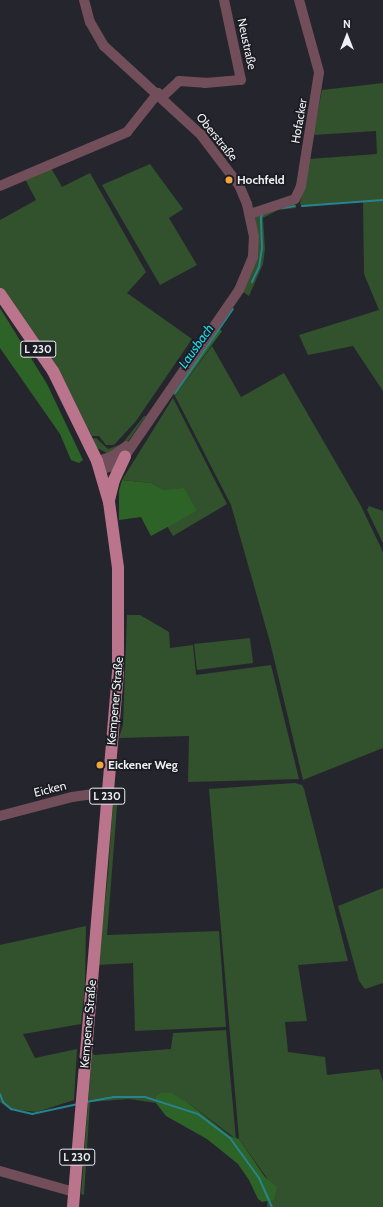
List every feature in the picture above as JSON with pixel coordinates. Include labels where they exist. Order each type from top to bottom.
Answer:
[{"type":"main road","name":"Kempener Straße","points":[[0,294],[53,371],[98,466],[109,502],[118,568],[119,632],[108,792],[73,1207]]},
{"type":"main road","points":[[109,502],[114,480],[125,456]]},
{"type":"street","name":"Oberstraße","points":[[84,0],[90,22],[100,42],[134,75],[160,95],[201,135],[239,185],[250,214],[254,249],[249,268],[239,290],[137,436]]},
{"type":"street","name":"Neustraße","points":[[160,95],[180,81],[205,83],[241,80],[224,0]]},
{"type":"street","name":"Hofacker","points":[[250,214],[295,199],[301,186],[319,72],[299,0]]},
{"type":"street","points":[[0,186],[127,132],[160,95]]},
{"type":"street","points":[[98,466],[112,466],[125,456],[137,436]]},
{"type":"street","points":[[98,466],[122,451],[137,436]]},
{"type":"street","name":"Eicken","points":[[0,816],[72,797],[108,792]]},
{"type":"street","points":[[0,1171],[74,1192]]},
{"type":"green space","points":[[383,83],[383,391],[353,346],[308,355],[299,335],[379,310],[364,274],[363,201],[302,207],[300,203],[309,159],[377,154],[376,131],[313,135],[322,90]]},
{"type":"green space","points":[[150,164],[183,209],[169,218],[197,265],[160,285],[102,185]]},
{"type":"green space","points":[[51,168],[62,187],[90,173],[146,272],[127,293],[192,339],[136,421],[114,445],[106,445],[99,436],[92,436],[63,379],[0,288],[0,220],[36,200],[25,179]]},
{"type":"green space","points":[[295,204],[296,208],[278,210],[263,218],[265,249],[263,264],[249,296],[243,292],[255,218],[257,215]]},
{"type":"green space","points":[[0,308],[47,384],[83,460],[79,463],[71,460],[60,434],[0,348]]},
{"type":"green space","points":[[217,328],[222,331],[175,396],[172,391]]},
{"type":"green space","points":[[212,346],[241,397],[284,373],[361,506],[383,552],[383,748],[303,780],[270,642],[231,505],[175,396]]},
{"type":"green space","points":[[173,398],[227,504],[173,536],[167,526],[197,511],[176,490],[164,490],[151,483],[122,480]]},
{"type":"green space","points":[[144,416],[146,416],[126,444],[109,454],[97,448],[92,439],[96,438],[108,449],[122,444]]},
{"type":"green space","points":[[122,480],[151,483],[164,490],[184,488],[197,511],[151,536],[141,517],[119,520],[119,491]]},
{"type":"green space","points":[[369,506],[383,511],[383,543],[367,510]]},
{"type":"green space","points":[[127,615],[140,615],[169,632],[170,648],[193,645],[196,675],[271,665],[299,779],[188,782],[189,736],[119,738],[123,725]]},
{"type":"green space","points":[[250,638],[253,663],[197,670],[194,644]]},
{"type":"green space","points":[[295,783],[302,785],[304,789],[348,961],[298,965],[307,1021],[285,1022],[288,1052],[325,1057],[327,1075],[379,1069],[383,1081],[383,1207],[267,1207],[269,1181],[239,1139],[209,789]]},
{"type":"green space","points":[[118,794],[107,935],[219,931],[226,1027],[135,1031],[133,963],[98,965],[108,874],[113,802]]},
{"type":"green space","points":[[383,888],[383,983],[365,989],[359,981],[338,906]]},
{"type":"green space","points":[[86,926],[85,986],[81,1024],[23,1034],[35,1058],[77,1049],[74,1100],[37,1112],[9,1109],[0,1102],[0,945]]},
{"type":"green space","points":[[226,1030],[236,1139],[187,1102],[155,1097],[156,1103],[129,1099],[90,1102],[84,1195],[81,1194],[92,1052],[94,1055],[171,1049],[173,1033]]},
{"type":"green space","points":[[161,1093],[171,1093],[187,1102],[230,1136],[239,1139],[265,1177],[277,1187],[274,1200],[262,1202],[258,1199],[249,1180],[238,1164],[207,1139],[166,1116],[156,1103],[155,1097]]},
{"type":"waterway","name":"Lausbach","points":[[302,206],[383,200]]},
{"type":"waterway","name":"Lausbach","points":[[283,208],[295,206]]},
{"type":"waterway","name":"Lausbach","points":[[252,282],[259,267],[262,249],[261,217],[263,214]]},
{"type":"waterway","name":"Lausbach","points":[[175,393],[233,309]]},
{"type":"waterway","points":[[0,1094],[3,1102],[11,1109],[32,1114],[78,1104]]},
{"type":"waterway","points":[[86,1102],[113,1097],[145,1097],[198,1114],[230,1138],[259,1178],[272,1207]]},
{"type":"place","name":"Hochfeld","points":[[229,180]]},
{"type":"place","name":"Eickener Weg","points":[[100,765]]}]
